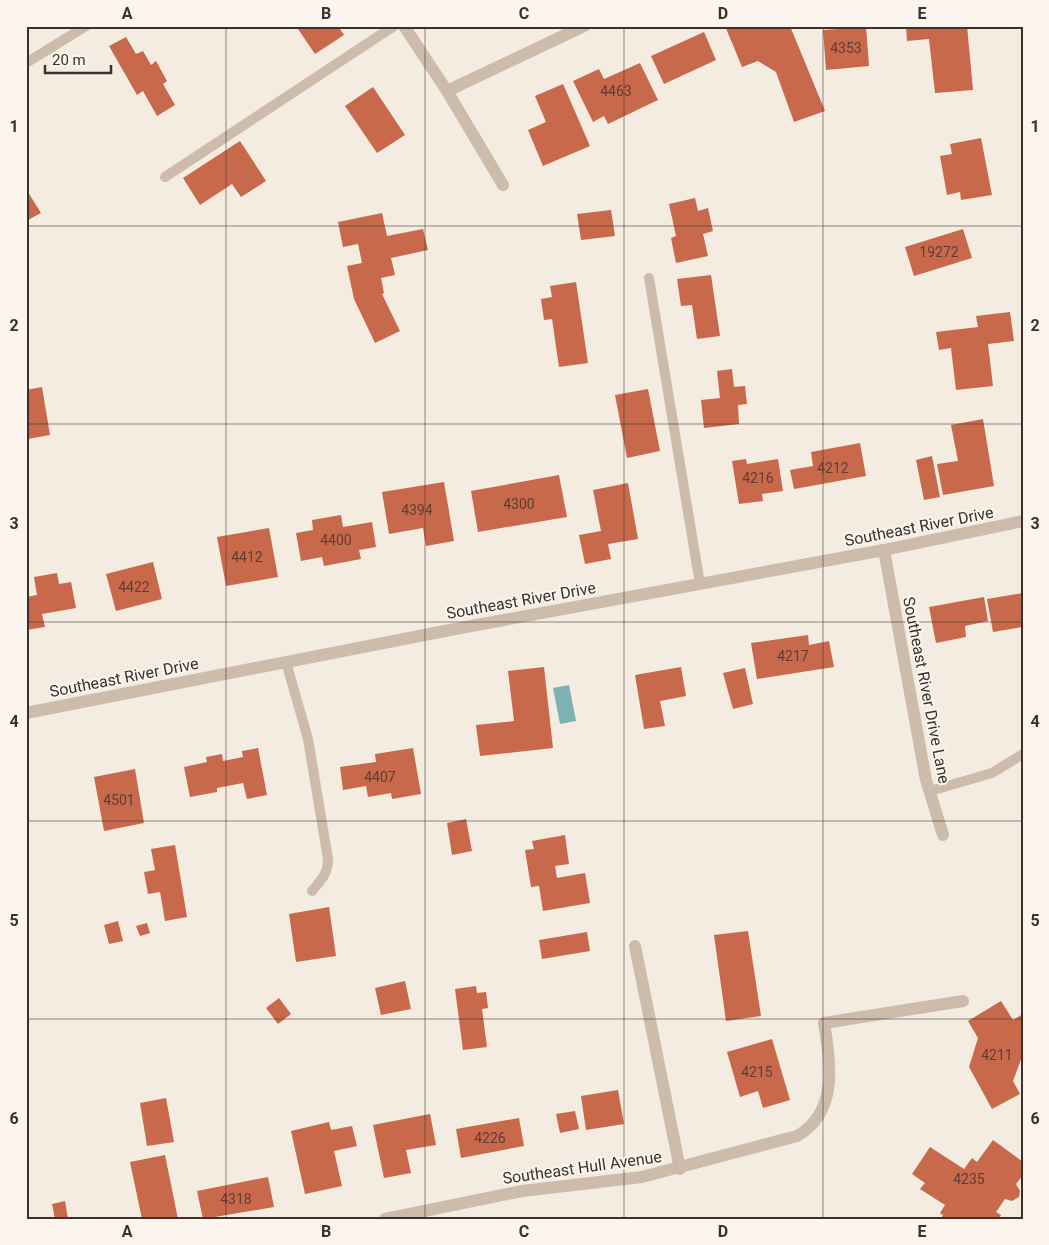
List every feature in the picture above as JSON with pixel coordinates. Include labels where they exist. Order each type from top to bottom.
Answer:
[{"type":"street","points":[[404,26],[447,91],[503,185]]},
{"type":"street","points":[[447,91],[584,26]]},
{"type":"street","name":"Southeast River Drive","points":[[26,713],[286,662],[884,550],[1023,521]]},
{"type":"street","name":"Southeast River Drive Lane","points":[[884,550],[930,791],[943,836]]},
{"type":"street","name":"Southeast Hull Avenue","points":[[385,1219],[522,1191],[630,1179],[680,1169],[635,946]]},
{"type":"street","points":[[680,1169],[788,1139],[797,1136],[812,1126],[822,1110],[828,1093],[830,1075],[824,1024],[963,1001]]},
{"type":"lane","points":[[26,63],[86,26]]},
{"type":"lane","points":[[165,177],[394,26]]},
{"type":"lane","points":[[649,278],[700,584]]},
{"type":"lane","points":[[286,662],[308,739],[328,859],[328,869],[325,876],[312,891]]},
{"type":"lane","points":[[930,791],[992,772],[1023,754]]},
{"type":"water","points":[[569,685],[576,721],[560,724],[553,688]]},
{"type":"building","points":[[296,26],[338,26],[344,35],[315,54]]},
{"type":"building","points":[[725,26],[790,26],[825,111],[794,122],[776,72],[758,61],[742,67]]},
{"type":"building","points":[[838,26],[866,26],[869,66],[826,70],[823,30],[838,29]]},
{"type":"building","points":[[906,26],[967,26],[973,90],[935,93],[929,39],[907,41]]},
{"type":"building","points":[[704,32],[716,60],[664,84],[651,56]]},
{"type":"building","points":[[126,37],[136,54],[143,51],[151,65],[156,61],[167,81],[163,84],[175,105],[157,116],[143,91],[137,95],[109,46]]},
{"type":"building","points":[[640,63],[658,100],[608,124],[604,116],[593,122],[573,81],[599,69],[604,79]]},
{"type":"building","points":[[563,84],[590,146],[543,166],[528,130],[546,122],[535,96]]},
{"type":"building","points":[[373,87],[405,135],[377,153],[345,106]]},
{"type":"building","points":[[981,138],[992,195],[961,200],[960,192],[947,195],[940,156],[952,154],[950,144]]},
{"type":"building","points":[[240,141],[266,181],[241,197],[232,184],[200,205],[183,178]]},
{"type":"building","points":[[26,189],[41,213],[26,221]]},
{"type":"building","points":[[695,198],[698,211],[708,208],[713,231],[703,234],[708,256],[676,263],[671,238],[676,236],[669,204]]},
{"type":"building","points":[[611,210],[615,236],[581,240],[577,214]]},
{"type":"building","points":[[382,213],[387,236],[423,229],[428,250],[391,258],[395,275],[381,278],[384,293],[382,294],[400,331],[375,343],[354,299],[347,266],[362,263],[358,244],[343,247],[338,222]]},
{"type":"building","points":[[963,229],[972,258],[914,276],[905,247]]},
{"type":"building","points":[[711,275],[720,336],[697,339],[692,305],[681,306],[677,279]]},
{"type":"building","points":[[576,282],[588,363],[559,367],[552,319],[544,320],[541,299],[552,297],[550,286]]},
{"type":"building","points":[[1010,312],[1014,341],[988,344],[993,386],[956,390],[951,348],[939,350],[936,332],[978,327],[976,316]]},
{"type":"building","points":[[732,369],[734,387],[745,386],[747,404],[738,405],[739,424],[704,428],[701,400],[720,398],[717,371]]},
{"type":"building","points":[[42,387],[50,435],[28,439],[26,390]]},
{"type":"building","points":[[648,389],[660,451],[627,458],[615,395]]},
{"type":"building","points":[[983,419],[994,486],[943,495],[937,464],[958,461],[951,425]]},
{"type":"building","points":[[860,443],[866,476],[794,489],[790,470],[813,466],[811,452]]},
{"type":"building","points":[[932,456],[940,497],[924,500],[916,460]]},
{"type":"building","points":[[746,459],[747,464],[778,459],[783,491],[762,494],[763,501],[739,504],[732,461]]},
{"type":"building","points":[[559,475],[567,517],[478,532],[471,491]]},
{"type":"building","points":[[444,482],[454,541],[426,546],[423,528],[389,534],[382,492]]},
{"type":"building","points":[[628,483],[638,539],[608,544],[611,559],[585,564],[579,535],[601,531],[593,490]]},
{"type":"building","points":[[341,515],[343,527],[372,522],[376,547],[359,550],[361,559],[324,566],[322,557],[301,561],[296,533],[313,530],[312,520]]},
{"type":"building","points":[[269,528],[278,577],[226,586],[217,537]]},
{"type":"building","points":[[153,562],[162,599],[116,611],[106,574]]},
{"type":"building","points":[[57,573],[59,584],[71,582],[76,608],[42,614],[45,627],[26,630],[26,597],[37,595],[34,577]]},
{"type":"building","points":[[1023,593],[1022,627],[993,632],[987,599]]},
{"type":"building","points":[[984,597],[988,621],[965,626],[966,637],[936,643],[929,607]]},
{"type":"building","points":[[808,635],[809,645],[829,641],[834,667],[757,679],[751,643]]},
{"type":"building","points":[[544,667],[553,748],[480,756],[476,725],[514,721],[508,671]]},
{"type":"building","points":[[681,667],[686,696],[660,701],[665,726],[644,729],[635,675]]},
{"type":"building","points":[[745,668],[753,704],[733,709],[723,673]]},
{"type":"building","points":[[258,748],[267,795],[247,799],[243,783],[217,788],[217,792],[190,797],[184,767],[207,762],[206,757],[222,754],[223,761],[243,757],[242,751]]},
{"type":"building","points":[[413,748],[421,794],[392,799],[391,793],[368,797],[366,786],[343,790],[340,767],[376,762],[375,754]]},
{"type":"building","points":[[135,769],[144,823],[104,831],[94,777]]},
{"type":"building","points":[[466,819],[472,851],[452,855],[447,823]]},
{"type":"building","points":[[565,835],[569,864],[555,866],[557,878],[585,873],[590,903],[543,911],[539,886],[531,887],[525,850],[534,849],[532,841]]},
{"type":"building","points":[[175,845],[187,917],[165,921],[160,892],[148,894],[144,872],[155,870],[151,849]]},
{"type":"building","points":[[329,907],[336,956],[296,962],[289,914]]},
{"type":"building","points":[[118,921],[123,941],[109,944],[104,925]]},
{"type":"building","points":[[147,923],[150,933],[140,936],[136,926]]},
{"type":"building","points":[[748,931],[761,1016],[726,1021],[714,935]]},
{"type":"building","points":[[587,932],[590,951],[542,959],[539,940]]},
{"type":"building","points":[[405,981],[411,1009],[381,1015],[375,988]]},
{"type":"building","points":[[476,986],[477,993],[486,992],[488,1008],[482,1009],[487,1047],[463,1050],[455,989]]},
{"type":"building","points":[[279,998],[291,1014],[278,1024],[266,1008]]},
{"type":"building","points":[[1001,1001],[1013,1020],[1023,1014],[1023,1054],[1013,1081],[1020,1094],[992,1109],[969,1067],[978,1038],[968,1021]]},
{"type":"building","points":[[772,1039],[790,1100],[763,1108],[758,1091],[740,1097],[727,1052]]},
{"type":"building","points":[[618,1090],[624,1124],[586,1130],[581,1096]]},
{"type":"building","points":[[166,1098],[174,1142],[147,1146],[140,1103]]},
{"type":"building","points":[[575,1111],[579,1129],[560,1133],[556,1114]]},
{"type":"building","points":[[430,1114],[436,1145],[406,1150],[411,1173],[384,1178],[373,1125]]},
{"type":"building","points":[[519,1118],[524,1146],[461,1158],[456,1129]]},
{"type":"building","points":[[329,1122],[331,1130],[352,1126],[357,1146],[334,1151],[342,1186],[305,1194],[291,1131]]},
{"type":"building","points":[[993,1140],[1023,1162],[1023,1175],[1016,1184],[1020,1191],[1019,1197],[1012,1201],[1005,1199],[996,1212],[1001,1215],[999,1219],[941,1219],[943,1215],[940,1213],[945,1205],[920,1189],[925,1183],[912,1174],[930,1147],[964,1169],[972,1158],[977,1162]]},
{"type":"building","points":[[165,1155],[178,1219],[142,1219],[130,1162]]},
{"type":"building","points":[[268,1177],[274,1207],[203,1219],[197,1191]]},
{"type":"building","points":[[65,1201],[68,1219],[55,1219],[52,1204]]}]
